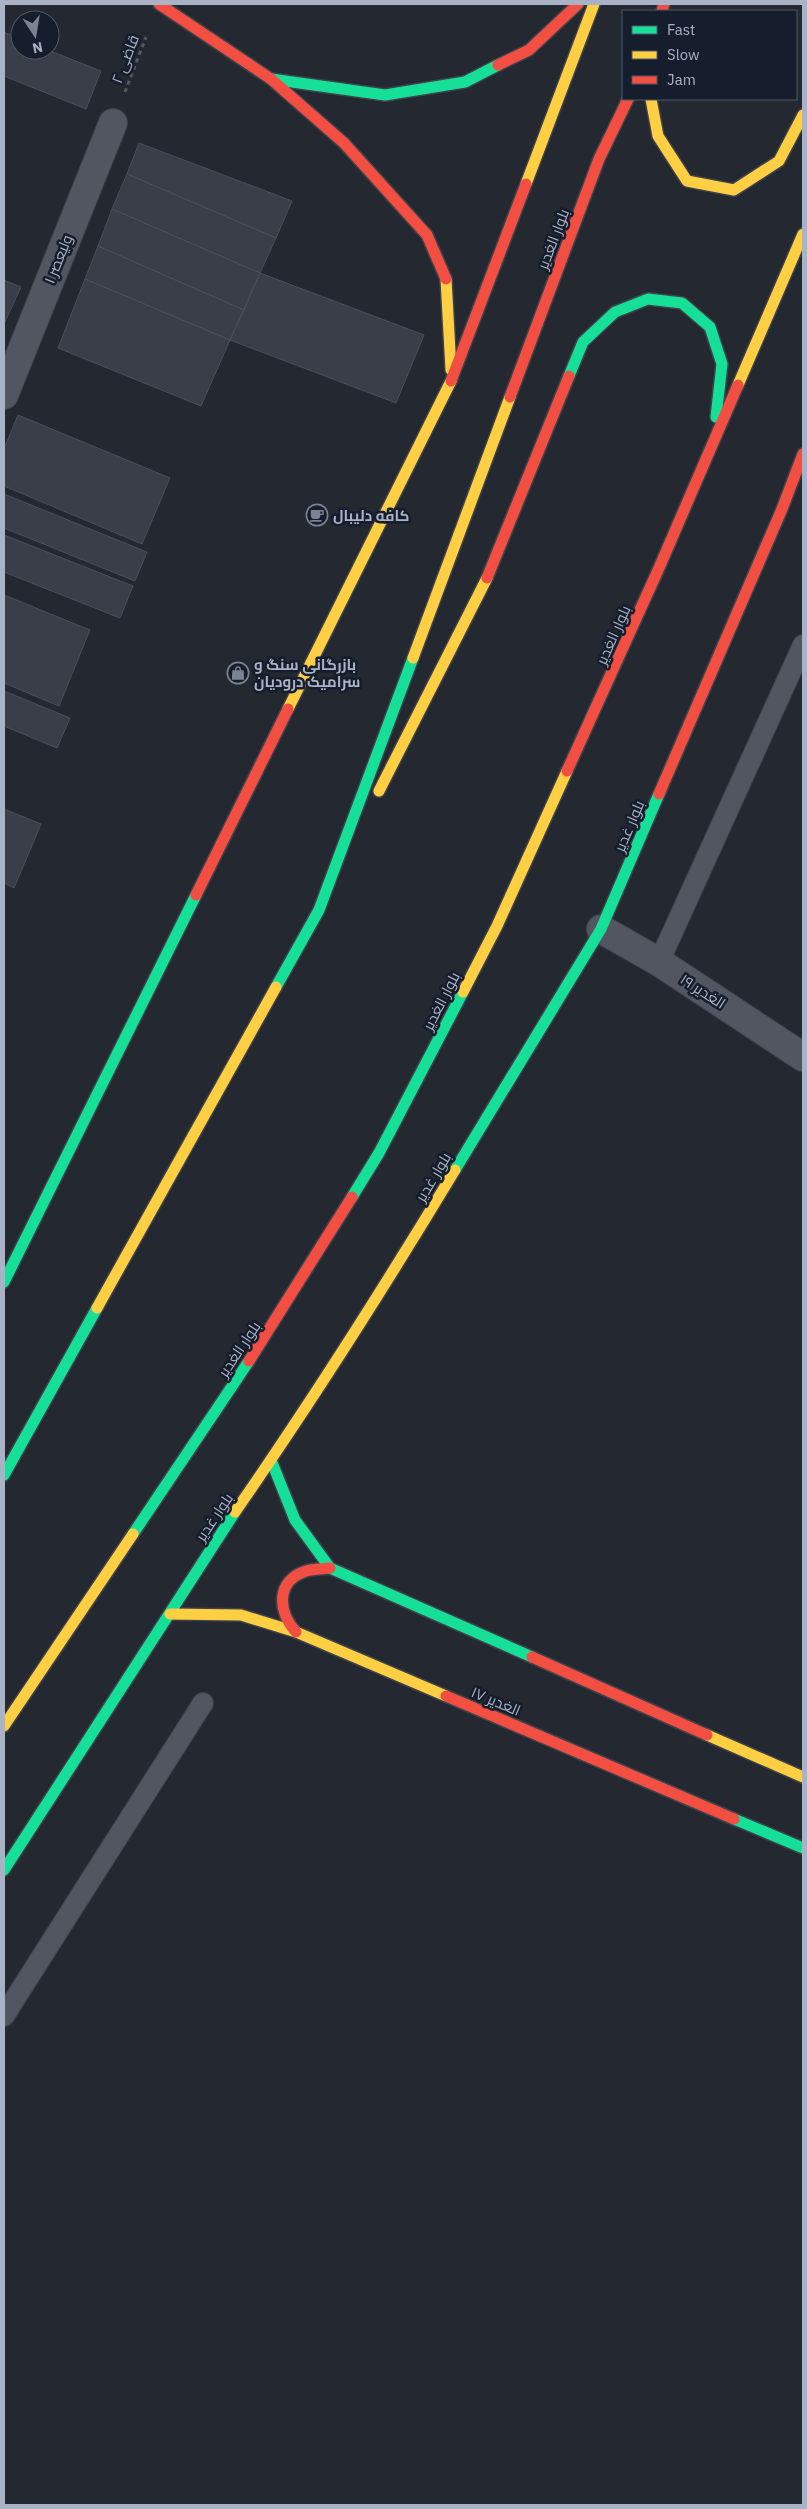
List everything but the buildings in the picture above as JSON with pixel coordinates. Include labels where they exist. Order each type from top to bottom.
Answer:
[{"type":"main road","points":[[159,4],[271,79],[344,143],[427,235],[446,280],[452,379]]},
{"type":"main road","points":[[271,79],[384,94],[465,82],[529,50],[578,4]]},
{"type":"main road","points":[[4,1282],[452,379],[594,4]]},
{"type":"main road","name":"بلوار الغدیر","points":[[4,1475],[319,910],[596,168],[628,100]]},
{"type":"main road","points":[[651,100],[658,136],[687,181],[734,190],[779,161],[803,115]]},
{"type":"main road","name":"بلوار الغدیر","points":[[4,1726],[273,1326],[378,1153],[497,926],[713,446],[803,234]]},
{"type":"main road","points":[[319,910],[496,559],[583,342],[615,312],[648,299],[682,303],[710,327],[722,364],[713,446]]},
{"type":"main road","name":"بلوار غدیر","points":[[4,1870],[223,1529],[411,1243],[601,929],[782,509],[803,454]]},
{"type":"main road","points":[[270,1460],[295,1520],[330,1568],[803,1777]]},
{"type":"main road","points":[[296,1632],[286,1623],[281,1610],[281,1597],[287,1585],[305,1571],[330,1568]]},
{"type":"main road","name":"الغدیر ۱۷","points":[[170,1614],[241,1615],[296,1632],[803,1848]]},
{"type":"street","name":"ولیعصر ۱","points":[[4,395],[113,123]]},
{"type":"street","name":"الغدیر ۱۹","points":[[601,929],[659,962],[803,1056]]},
{"type":"lane","points":[[659,962],[803,645]]},
{"type":"lane","points":[[4,2016],[204,1703]]},
{"type":"path","name":"قاضی ۲","points":[[113,123],[159,4]]},
{"type":"traffic: fast","points":[[271,79],[385,95],[465,82],[498,65]]},
{"type":"traffic: fast","points":[[569,376],[583,342],[615,312],[648,299],[682,303],[710,327],[722,364],[716,417]]},
{"type":"traffic: fast","points":[[276,987],[319,910],[413,658]]},
{"type":"traffic: fast","points":[[455,1170],[601,929],[659,794]]},
{"type":"traffic: fast","points":[[4,1282],[196,895]]},
{"type":"traffic: fast","points":[[352,1197],[379,1153],[463,992]]},
{"type":"traffic: fast","points":[[4,1475],[97,1308]]},
{"type":"traffic: fast","points":[[133,1534],[249,1361]]},
{"type":"traffic: fast","points":[[271,1460],[295,1520],[330,1568],[532,1657]]},
{"type":"traffic: fast","points":[[4,1870],[235,1512]]},
{"type":"traffic: fast","points":[[734,1819],[803,1848]]},
{"type":"traffic: slow","points":[[526,184],[594,4]]},
{"type":"traffic: slow","points":[[651,100],[658,136],[687,181],[734,190],[779,161],[803,115]]},
{"type":"traffic: slow","points":[[738,385],[803,234]]},
{"type":"traffic: slow","points":[[446,279],[451,370]]},
{"type":"traffic: slow","points":[[288,709],[451,381]]},
{"type":"traffic: slow","points":[[413,658],[510,397]]},
{"type":"traffic: slow","points":[[379,791],[487,578]]},
{"type":"traffic: slow","points":[[463,992],[497,926],[567,771]]},
{"type":"traffic: slow","points":[[97,1308],[276,987]]},
{"type":"traffic: slow","points":[[235,1512],[348,1343],[455,1170]]},
{"type":"traffic: slow","points":[[4,1726],[133,1534]]},
{"type":"traffic: slow","points":[[170,1614],[241,1615],[296,1632],[446,1696]]},
{"type":"traffic: slow","points":[[707,1735],[803,1777]]},
{"type":"traffic: jam","points":[[159,4],[271,79],[344,143],[427,235],[446,279]]},
{"type":"traffic: jam","points":[[498,65],[529,50],[578,4]]},
{"type":"traffic: jam","points":[[662,10],[664,4]]},
{"type":"traffic: jam","points":[[510,397],[599,159],[628,100]]},
{"type":"traffic: jam","points":[[451,381],[526,184]]},
{"type":"traffic: jam","points":[[487,578],[569,376]]},
{"type":"traffic: jam","points":[[567,771],[659,568],[738,385]]},
{"type":"traffic: jam","points":[[659,794],[782,509],[803,454]]},
{"type":"traffic: jam","points":[[196,895],[288,709]]},
{"type":"traffic: jam","points":[[249,1361],[352,1197]]},
{"type":"traffic: jam","points":[[296,1632],[290,1624],[283,1607],[284,1589],[296,1576],[306,1571],[330,1568]]},
{"type":"traffic: jam","points":[[532,1657],[707,1735]]},
{"type":"traffic: jam","points":[[446,1696],[734,1819]]},
{"type":"place","name":"کافه دلیبال","points":[[317,515]]},
{"type":"place","name":"بازرگانی سنگ و سرامیک درودیان","points":[[238,673]]}]
